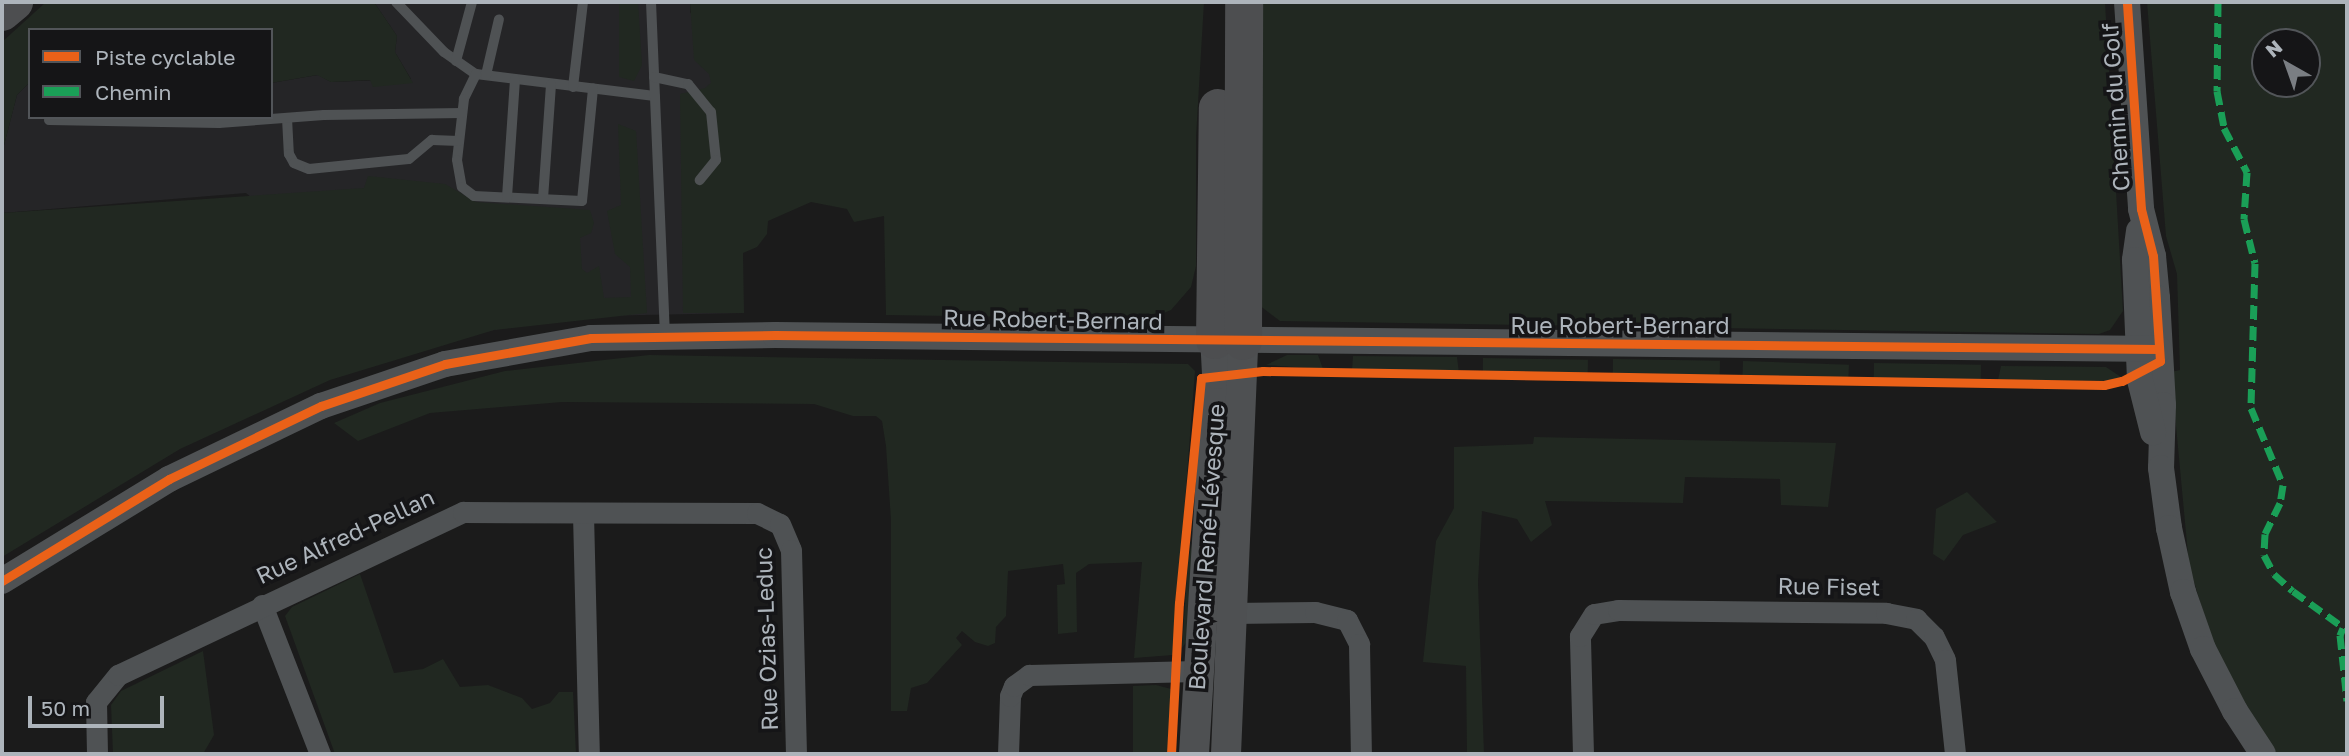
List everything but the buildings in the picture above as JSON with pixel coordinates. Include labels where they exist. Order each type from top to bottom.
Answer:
[{"type":"highway","points":[[2,12],[14,2]]},
{"type":"highway","points":[[1219,2],[1229,340]]},
{"type":"highway","points":[[1229,340],[1244,2]]},
{"type":"main road","name":"Boulevard René-Lévesque","points":[[1226,754],[1232,612],[1229,340]]},
{"type":"main road","name":"Boulevard René-Lévesque","points":[[1194,754],[1217,374],[1229,340]]},
{"type":"street","name":"Chemin du Golf","points":[[2127,2],[2141,209],[2153,256],[2149,349],[2161,468],[2173,551],[2191,616],[2217,677],[2263,754]]},
{"type":"street","name":"Rue Robert-Bernard","points":[[2,580],[169,479],[348,395],[504,351],[591,338],[665,334],[2149,349]]},
{"type":"street","name":"Rue Alfred-Pellan","points":[[97,754],[96,702],[111,680],[454,514],[757,513],[780,524]]},
{"type":"street","points":[[583,514],[589,754]]},
{"type":"street","name":"Rue Ozias-Leduc","points":[[780,524],[791,551],[796,754]]},
{"type":"street","points":[[262,605],[320,754]]},
{"type":"street","name":"Rue Fiset","points":[[1583,754],[1580,636],[1594,614],[1618,610],[1860,612],[1916,619],[1930,632],[1945,660],[1955,754]]},
{"type":"street","points":[[1232,612],[1315,612],[1347,620],[1359,644],[1361,754]]},
{"type":"street","points":[[1008,754],[1010,696],[1014,686],[1028,675],[1197,671]]},
{"type":"lane","points":[[396,2],[456,61],[481,75],[655,96]]},
{"type":"lane","points":[[456,61],[472,2]]},
{"type":"lane","points":[[573,87],[583,2]]},
{"type":"lane","points":[[651,2],[665,334]]},
{"type":"lane","points":[[499,19],[481,75],[462,113],[458,176],[462,187],[474,195],[582,201],[593,89]]},
{"type":"lane","points":[[654,77],[688,84],[711,112],[716,160],[700,180]]},
{"type":"lane","points":[[507,197],[515,79]]},
{"type":"lane","points":[[543,199],[551,84]]},
{"type":"lane","points":[[49,120],[219,123],[287,118],[462,113]]},
{"type":"lane","points":[[287,118],[289,154],[301,167],[409,159],[432,140],[459,141]]},
{"type":"shaded area","points":[[46,2],[374,2],[397,36],[395,52],[413,83],[373,87],[370,80],[331,82],[317,75],[273,83],[273,28],[28,28],[28,84],[17,95],[2,153],[2,42]]},
{"type":"shaded area","points":[[374,2],[690,2],[690,12],[729,72],[744,313],[593,316],[494,330],[431,346],[246,193],[2,213],[2,153],[17,95],[28,84],[28,119],[273,119],[273,83],[318,75],[331,82],[411,79],[395,52],[397,36]]},
{"type":"shaded area","points":[[619,2],[638,2],[642,65],[634,81],[619,77]]},
{"type":"shaded area","points":[[690,2],[1204,2],[1196,137],[1196,266],[1191,287],[1171,310],[1149,319],[886,315],[884,216],[854,222],[847,209],[811,202],[768,221],[767,234],[757,247],[743,253],[744,313],[683,313],[680,94],[705,88],[711,83],[709,74],[694,60]]},
{"type":"shaded area","points":[[1258,2],[2105,2],[2123,311],[2110,330],[2099,334],[1280,321],[1259,305]]},
{"type":"shaded area","points":[[2147,2],[2347,2],[2347,754],[2277,754],[2260,732],[2211,638],[2189,565],[2171,372],[2180,370],[2177,274],[2166,236]]},
{"type":"shaded area","points":[[618,124],[636,131],[647,313],[494,330],[330,380],[180,449],[2,557],[2,213],[364,188],[368,176],[445,184],[476,202],[590,210],[594,223],[591,233],[580,238],[582,269],[587,273],[599,266],[604,298],[631,297],[630,267],[615,254],[607,211],[621,205]]},
{"type":"shaded area","points":[[649,355],[1188,364],[1195,371],[1173,655],[1134,658],[1142,562],[1089,564],[1076,573],[1077,632],[1058,634],[1057,585],[1065,584],[1063,564],[1008,571],[1006,616],[996,627],[995,643],[988,646],[975,642],[962,631],[956,638],[962,645],[927,683],[911,688],[907,711],[891,711],[891,520],[886,446],[882,421],[876,416],[853,416],[814,404],[562,402],[430,413],[358,441],[334,423],[380,403],[505,371]]},
{"type":"shaded area","points":[[1287,355],[1318,355],[1323,369],[1266,365]]},
{"type":"shaded area","points":[[1353,356],[1457,357],[1459,373],[1352,370]]},
{"type":"shaded area","points":[[1483,358],[1588,360],[1588,374],[1483,372]]},
{"type":"shaded area","points":[[1613,359],[1720,361],[1720,375],[1613,373]]},
{"type":"shaded area","points":[[1743,361],[1849,365],[1848,379],[1743,375]]},
{"type":"shaded area","points":[[1874,363],[1981,365],[1981,380],[1874,378]]},
{"type":"shaded area","points":[[2001,366],[2106,367],[2121,377],[2115,381],[1998,380]]},
{"type":"shaded area","points":[[1534,437],[1836,443],[1828,507],[1781,505],[1780,479],[1685,477],[1683,503],[1545,501],[1552,525],[1531,542],[1517,519],[1482,511],[1478,582],[1484,754],[1467,754],[1466,666],[1423,662],[1436,541],[1454,508],[1454,447],[1533,444]]},
{"type":"shaded area","points":[[1967,492],[1997,522],[1963,535],[1944,561],[1933,554],[1936,509]]},
{"type":"shaded area","points":[[1194,536],[1187,641],[1182,648],[1188,559]]},
{"type":"shaded area","points":[[360,574],[394,673],[423,669],[443,659],[460,687],[488,685],[522,698],[532,709],[550,703],[559,692],[573,692],[576,754],[335,754],[285,616],[292,607]]},
{"type":"shaded area","points":[[203,651],[214,735],[203,754],[113,754],[111,705],[121,691]]},
{"type":"shaded area","points":[[1156,685],[1171,689],[1169,754],[1133,754],[1133,686]]},
{"type":"marked path","points":[[2218,2],[2217,91],[2224,128],[2247,172],[2244,219],[2255,263],[2251,408],[2283,485],[2280,503],[2265,534],[2264,555],[2274,574],[2347,630]]},
{"type":"marked path","points":[[2343,628],[2340,635],[2347,701]]},
{"type":"cycle path","points":[[1171,754],[1179,603],[1201,378],[1263,371],[2104,385],[2122,381],[2160,361],[2153,256],[2141,209],[2127,2]]},
{"type":"cycle path","points":[[2,581],[169,479],[321,406],[445,364],[591,338],[775,335],[2159,349]]}]
